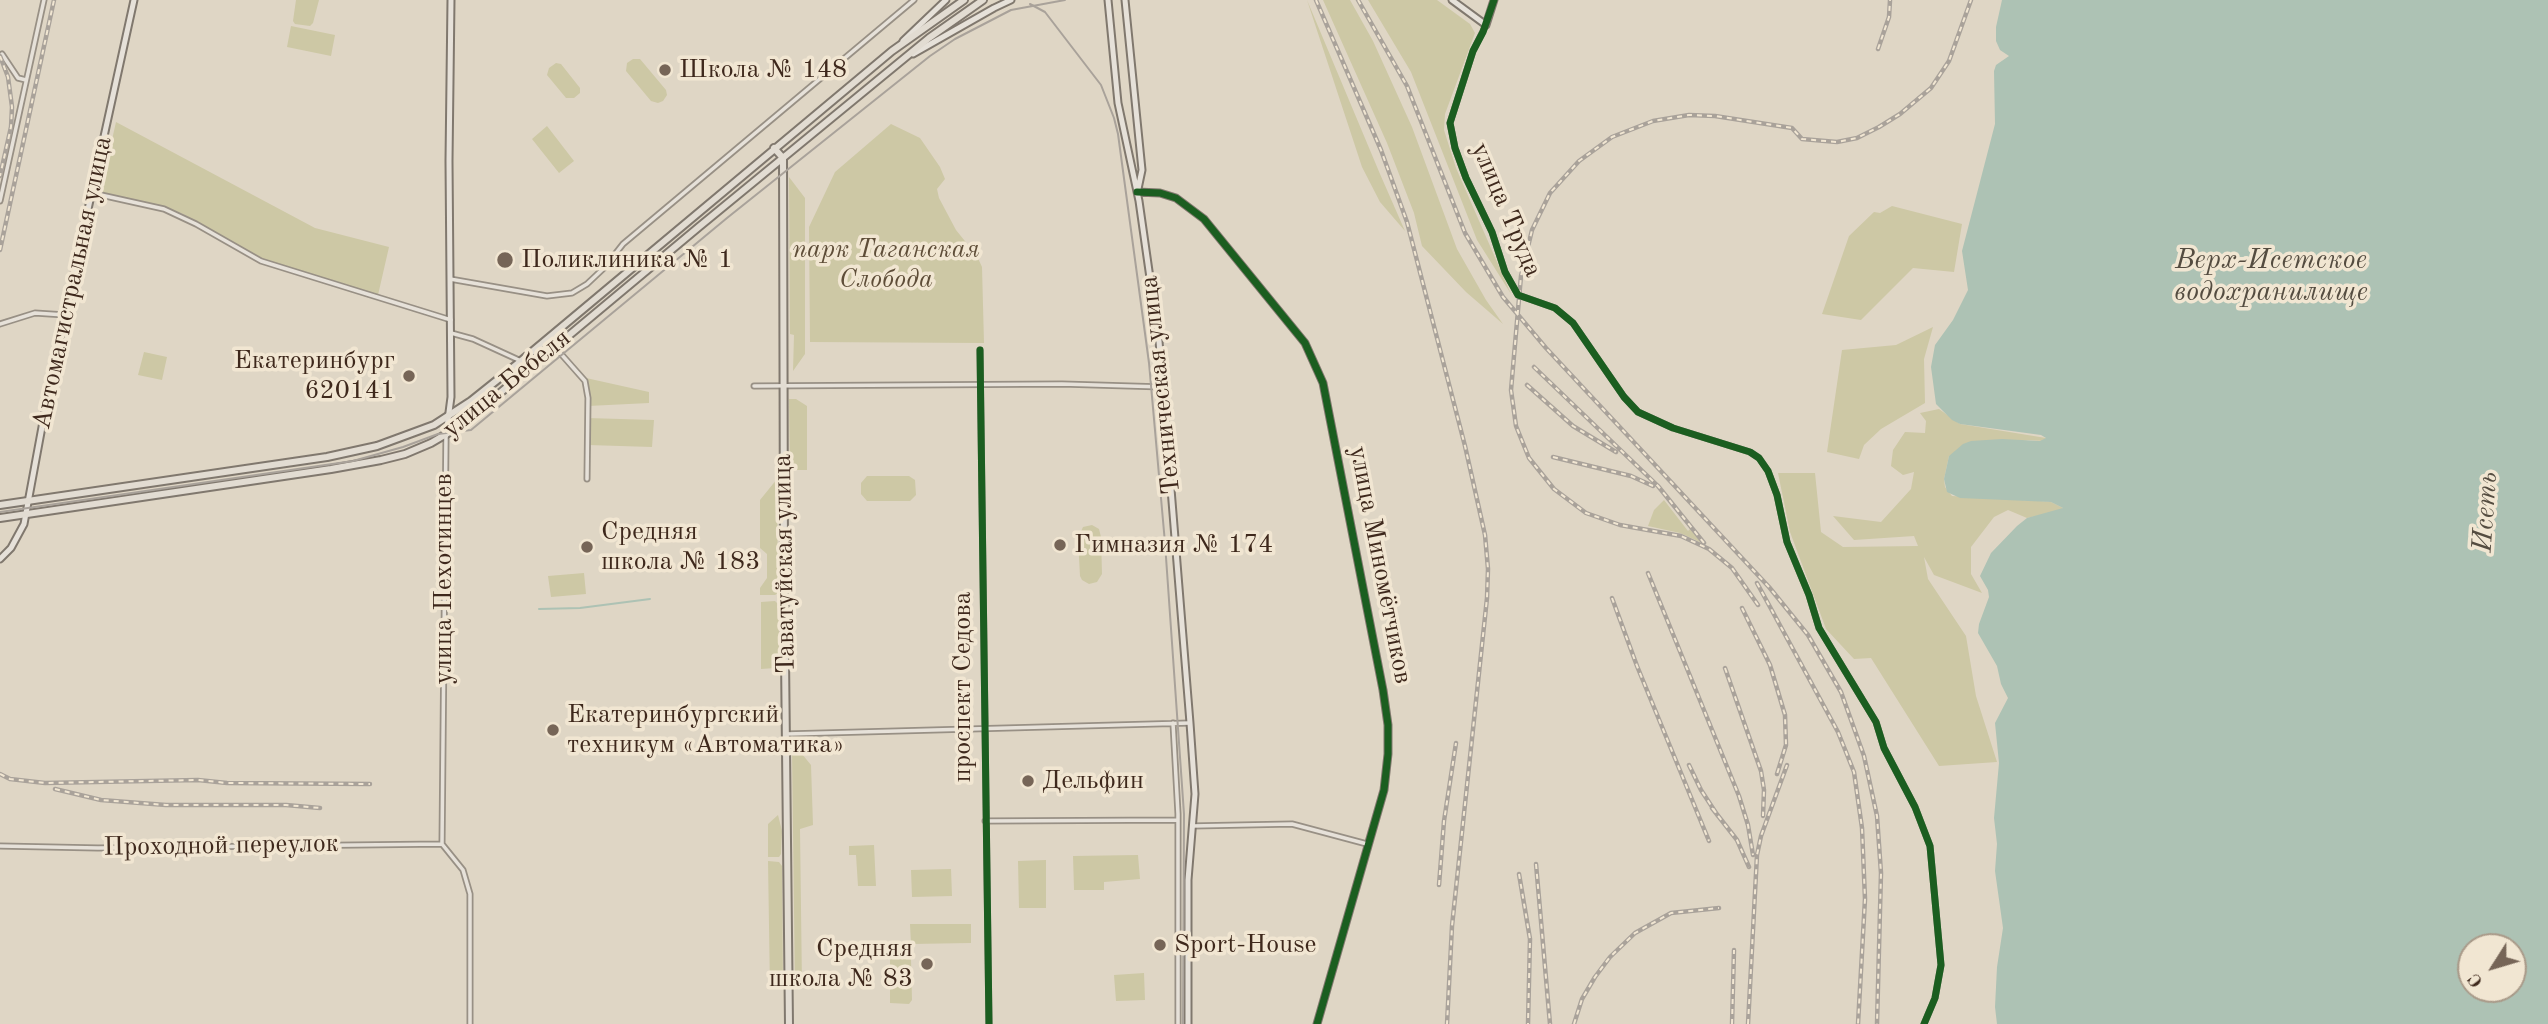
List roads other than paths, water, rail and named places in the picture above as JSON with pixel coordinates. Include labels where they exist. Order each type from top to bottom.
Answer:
[{"type":"main road","name":"Автомагистральная улица","points":[[0,559],[20,534],[26,515],[65,315],[134,0]]},
{"type":"main road","name":"улица Пехотинцев","points":[[446,435],[450,415],[452,333],[451,0]]},
{"type":"main road","name":"улица Бебеля","points":[[0,505],[356,452],[419,432],[471,401],[521,361],[892,51],[946,0]]},
{"type":"main road","name":"улица Бебеля","points":[[892,51],[964,0]]},
{"type":"main road","name":"улица Бебеля","points":[[0,518],[381,460],[405,454],[446,435],[901,61],[983,0]]},
{"type":"main road","name":"улица Бебеля","points":[[901,61],[1011,0]]},
{"type":"main road","name":"Техническая улица","points":[[1108,0],[1118,103],[1150,270],[1163,387],[1191,723],[1195,794],[1188,880],[1188,1024]]},
{"type":"main road","points":[[1125,0],[1142,170],[1137,192]]},
{"type":"main road","points":[[1452,0],[1486,25],[1494,0]]},
{"type":"main road","points":[[774,148],[783,158]]},
{"type":"main road","name":"Таватуйская улица","points":[[783,158],[789,1024]]},
{"type":"main road","name":"улица Миномётчиков","points":[[1137,192],[1160,193],[1176,198],[1204,219],[1305,343],[1323,383],[1388,725],[1384,790],[1317,1024]]},
{"type":"street","points":[[0,201],[44,0]]},
{"type":"street","points":[[450,279],[547,296],[572,293],[587,284],[623,244],[914,0]]},
{"type":"street","name":"улица Труда","points":[[1486,25],[1473,51],[1450,123],[1455,148],[1466,178],[1492,232],[1505,272],[1518,295],[1563,313],[1638,412],[1673,428],[1750,452],[1763,462],[1772,478],[1787,542],[1809,595],[1819,628],[1876,722],[1884,748],[1915,807],[1930,846],[1941,965],[1935,998],[1924,1024]]},
{"type":"street","points":[[2,54],[18,78],[26,80]]},
{"type":"street","points":[[91,193],[164,209],[261,261],[451,320]]},
{"type":"street","points":[[0,324],[30,314],[65,315]]},
{"type":"street","points":[[452,333],[521,361]]},
{"type":"street","points":[[554,346],[585,381],[588,398],[587,479]]},
{"type":"street","name":"проспект Седова","points":[[979,350],[989,1024]]},
{"type":"street","points":[[754,386],[1062,384],[1163,387]]},
{"type":"street","name":"улица Пехотинцев","points":[[442,844],[446,435]]},
{"type":"street","points":[[1173,723],[1178,820],[1178,1024]]},
{"type":"street","points":[[786,734],[1191,723]]},
{"type":"street","points":[[985,821],[1178,820]]},
{"type":"street","points":[[1192,826],[1292,824],[1367,844]]},
{"type":"street","points":[[442,844],[463,870],[470,894],[470,1024]]},
{"type":"street","name":"Проходной переулок","points":[[0,846],[98,848],[442,844]]},
{"type":"water","name":"Верх-Исетское водохранилище","points":[[2002,0],[2548,0],[2548,1024],[1997,1024],[1997,967],[2003,928],[1995,871],[1997,844],[1994,818],[1999,763],[1995,723],[2008,698],[1997,666],[1978,633],[1989,597],[1980,576],[1991,553],[2017,526],[2027,518],[2063,508],[2051,502],[1960,498],[1947,492],[1944,479],[1949,456],[1963,444],[2002,439],[2040,441],[2046,438],[2041,435],[1960,424],[1952,420],[1936,404],[1931,367],[1935,345],[1953,320],[1968,290],[1962,251],[1995,124],[1994,71],[1996,65],[2009,56],[2000,50],[1996,41]]},
{"type":"waterway","points":[[539,609],[580,608],[650,599]]},
{"type":"tram line","points":[[0,512],[353,461],[438,434],[471,430],[727,218],[930,56],[955,39],[1011,10],[1065,0]]},
{"type":"tram line","points":[[1030,4],[1045,12],[1101,85],[1118,134],[1149,363],[1165,543],[1184,814],[1183,1024]]},
{"type":"railway","points":[[0,250],[54,0]]},
{"type":"railway","points":[[1316,0],[1381,150],[1407,222],[1465,446],[1485,535],[1487,598],[1452,926],[1447,1024]]},
{"type":"railway","points":[[1358,0],[1407,86],[1465,233],[1503,297],[1546,348],[1769,587],[1808,635],[1841,692],[1864,756],[1877,816],[1881,873],[1877,1024]]},
{"type":"railway","points":[[1878,49],[1889,17],[1890,0]]},
{"type":"railway","points":[[1758,605],[1732,568],[1709,549],[1681,536],[1620,525],[1586,513],[1554,489],[1529,458],[1516,426],[1511,390],[1521,276],[1532,230],[1550,193],[1579,161],[1612,137],[1653,121],[1689,115],[1715,116],[1792,128],[1802,139],[1837,142],[1857,138],[1879,127],[1900,114],[1931,88],[1949,61],[1971,0]]},
{"type":"railway","points":[[0,56],[8,77],[12,107],[11,127],[0,176]]},
{"type":"railway","points":[[1534,367],[1658,486],[1704,543]]},
{"type":"railway","points":[[1527,385],[1573,426],[1616,452]]},
{"type":"railway","points":[[1553,457],[1631,476],[1653,486]]},
{"type":"railway","points":[[1648,573],[1739,796],[1753,855]]},
{"type":"railway","points":[[1757,583],[1838,732],[1854,772],[1862,828],[1865,899],[1858,1024]]},
{"type":"railway","points":[[1612,598],[1709,841]]},
{"type":"railway","points":[[1742,608],[1770,665],[1785,715],[1786,745],[1777,774]]},
{"type":"railway","points":[[1725,668],[1761,771],[1764,790],[1763,816]]},
{"type":"railway","points":[[1439,885],[1444,821],[1456,743]]},
{"type":"railway","points":[[1689,765],[1718,816]]},
{"type":"railway","points":[[1748,1024],[1757,855],[1761,836],[1787,765]]},
{"type":"railway","points":[[0,774],[10,779],[45,783],[198,780],[227,783],[370,784]]},
{"type":"railway","points":[[55,789],[101,800],[166,805],[286,805],[320,808]]},
{"type":"railway","points":[[1712,808],[1737,840],[1749,867]]},
{"type":"railway","points":[[1536,864],[1550,1024]]},
{"type":"railway","points":[[1519,874],[1530,939],[1528,1024]]},
{"type":"railway","points":[[1574,1024],[1582,999],[1595,977],[1610,957],[1635,933],[1671,913],[1719,908]]},
{"type":"railway","points":[[1732,1024],[1734,950]]},
{"type":"place","name":"Школа № 148","points":[[665,70]]},
{"type":"place","name":"Поликлиника № 1","points":[[505,260]]},
{"type":"place","name":"Екатеринбург 620141","points":[[409,376]]},
{"type":"place","name":"Гимназия № 174","points":[[1060,545]]},
{"type":"place","name":"Средняя школа № 183","points":[[587,547]]},
{"type":"place","name":"Екатеринбургский техникум «Автоматика»","points":[[553,730]]},
{"type":"place","name":"Дельфин","points":[[1028,781]]},
{"type":"place","name":"Sport-House","points":[[1160,945]]},
{"type":"place","name":"Средняя школа № 83","points":[[927,964]]},
{"type":"park label","name":"парк Таганская Слобода","points":[[886,265]]},
{"type":"water label","name":"Исеть","points":[[2486,512]]}]
